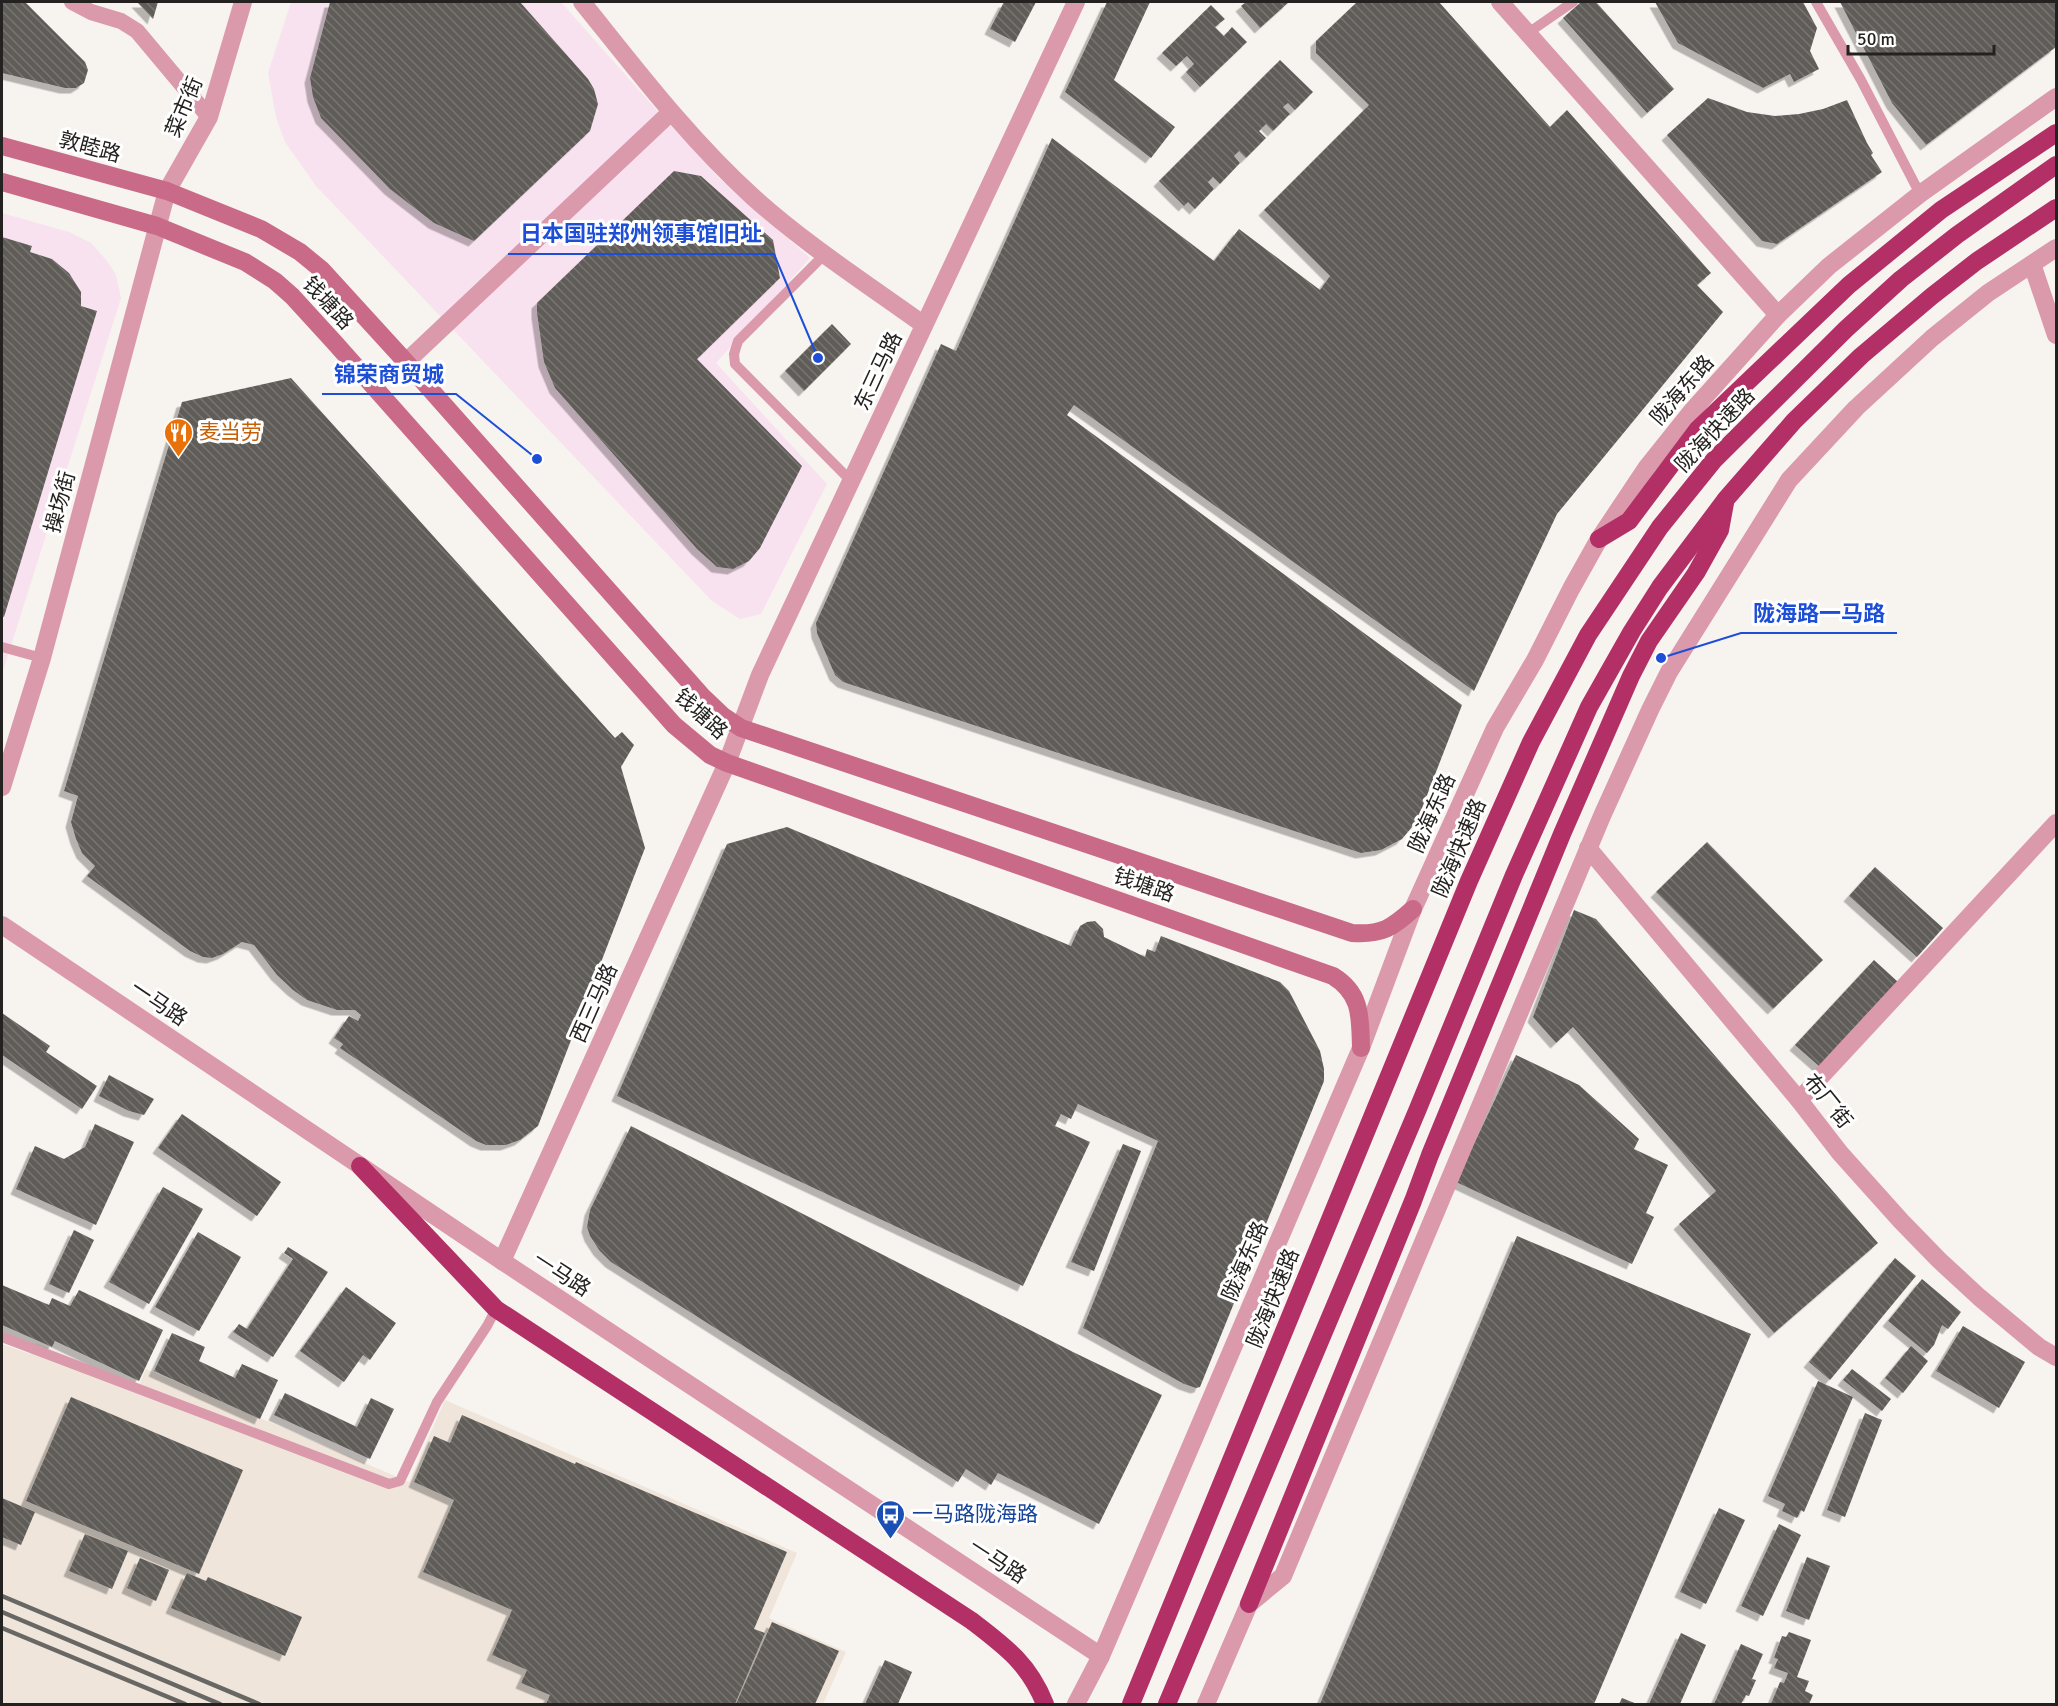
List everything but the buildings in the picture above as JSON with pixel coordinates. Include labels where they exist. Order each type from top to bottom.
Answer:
[{"type":"highway","points":[[1599,539],[1629,521],[1698,429],[1849,285],[1941,210],[2056,133]]},
{"type":"highway","name":"陇海快速路","points":[[1131,1704],[1469,881],[1531,742],[1588,635],[1660,527],[1714,460],[1846,329],[1901,279],[1957,235],[2056,165]]},
{"type":"highway","points":[[1167,1704],[1514,875],[1589,708],[1632,631],[1660,586],[1726,499],[1794,421],[1861,356],[1977,261],[2056,208]]},
{"type":"highway","points":[[1249,1604],[1409,1212],[1430,1155],[1617,708],[1648,641],[1696,573],[1720,530],[1726,499]]},
{"type":"highway","points":[[360,1166],[496,1309],[972,1621],[1002,1644],[1026,1668],[1045,1704]]},
{"type":"main road","name":"敦睦路","points":[[2,146],[167,191]]},
{"type":"main road","points":[[2,182],[157,226]]},
{"type":"main road","name":"钱塘路","points":[[167,191],[261,229],[300,252],[322,270],[688,682],[723,716],[741,728],[1352,933],[1370,934],[1385,931],[1397,924],[1413,909]]},
{"type":"main road","name":"钱塘路","points":[[157,226],[245,262],[275,281],[292,296],[674,725],[710,755],[727,763],[1333,976],[1344,983],[1357,1004],[1360,1012],[1361,1048]]},
{"type":"street","points":[[72,2],[91,12],[121,21],[137,31],[209,117]]},
{"type":"street","name":"菜市街","points":[[157,226],[167,191],[209,117],[243,2]]},
{"type":"street","points":[[582,2],[670,113],[754,198],[825,254],[924,325]]},
{"type":"street","name":"东三马路","points":[[727,763],[760,675],[1076,2]]},
{"type":"street","points":[[1500,2],[1778,315]]},
{"type":"street","name":"陇海东路","points":[[1076,1704],[1101,1656],[1361,1048],[1413,909],[1495,728],[1535,660],[1599,539],[1661,449],[1778,315],[1829,266],[1920,194],[2056,97]]},
{"type":"street","points":[[406,362],[670,113]]},
{"type":"street","name":"操场街","points":[[2,787],[42,658],[157,226]]},
{"type":"street","points":[[1206,1704],[1249,1604],[1283,1576],[1588,848],[1669,672],[1789,480],[1856,408],[1932,338],[1988,293],[2056,248]]},
{"type":"street","points":[[2032,264],[2056,335]]},
{"type":"street","name":"西三马路","points":[[502,1261],[727,763]]},
{"type":"street","points":[[1799,1100],[2056,823]]},
{"type":"street","name":"布厂街","points":[[1588,848],[1799,1100],[1840,1153],[1901,1221],[1979,1297],[2031,1340],[2056,1357]]},
{"type":"street","name":"一马路","points":[[2,925],[502,1261],[1101,1656]]},
{"type":"lane","points":[[1528,33],[1573,2]]},
{"type":"lane","points":[[1816,2],[1861,80],[1920,194]]},
{"type":"lane","points":[[825,254],[738,341],[734,354],[735,364],[851,481]]},
{"type":"lane","points":[[2,647],[42,658]]},
{"type":"lane","points":[[2,1337],[389,1484],[400,1480],[437,1402],[496,1309]]},
{"type":"shaded area","points":[[291,2],[561,2],[719,178],[810,258],[716,363],[827,484],[761,614],[740,619],[712,601],[316,186],[285,142],[276,117],[268,73]]},
{"type":"shaded area","points":[[2,213],[69,232],[91,243],[116,275],[121,298],[2,674]]},
{"type":"shaded area","points":[[36,1343],[139,1385],[146,1369],[409,1482],[445,1400],[797,1553],[769,1618],[846,1652],[823,1704],[2,1704],[2,1344],[30,1354]]},
{"type":"railway","points":[[2,1596],[259,1704]]},
{"type":"railway","points":[[2,1612],[220,1704]]},
{"type":"railway","points":[[2,1628],[185,1704]]},
{"type":"place","name":"日本国驻郑州领事馆旧址","points":[[818,358]]},
{"type":"place","name":"麦当劳","points":[[178,458]]},
{"type":"place","name":"锦荣商贸城","points":[[537,459]]},
{"type":"place","name":"陇海路一马路","points":[[1661,658]]},
{"type":"place","name":"一马路陇海路","points":[[891,1540]]}]
